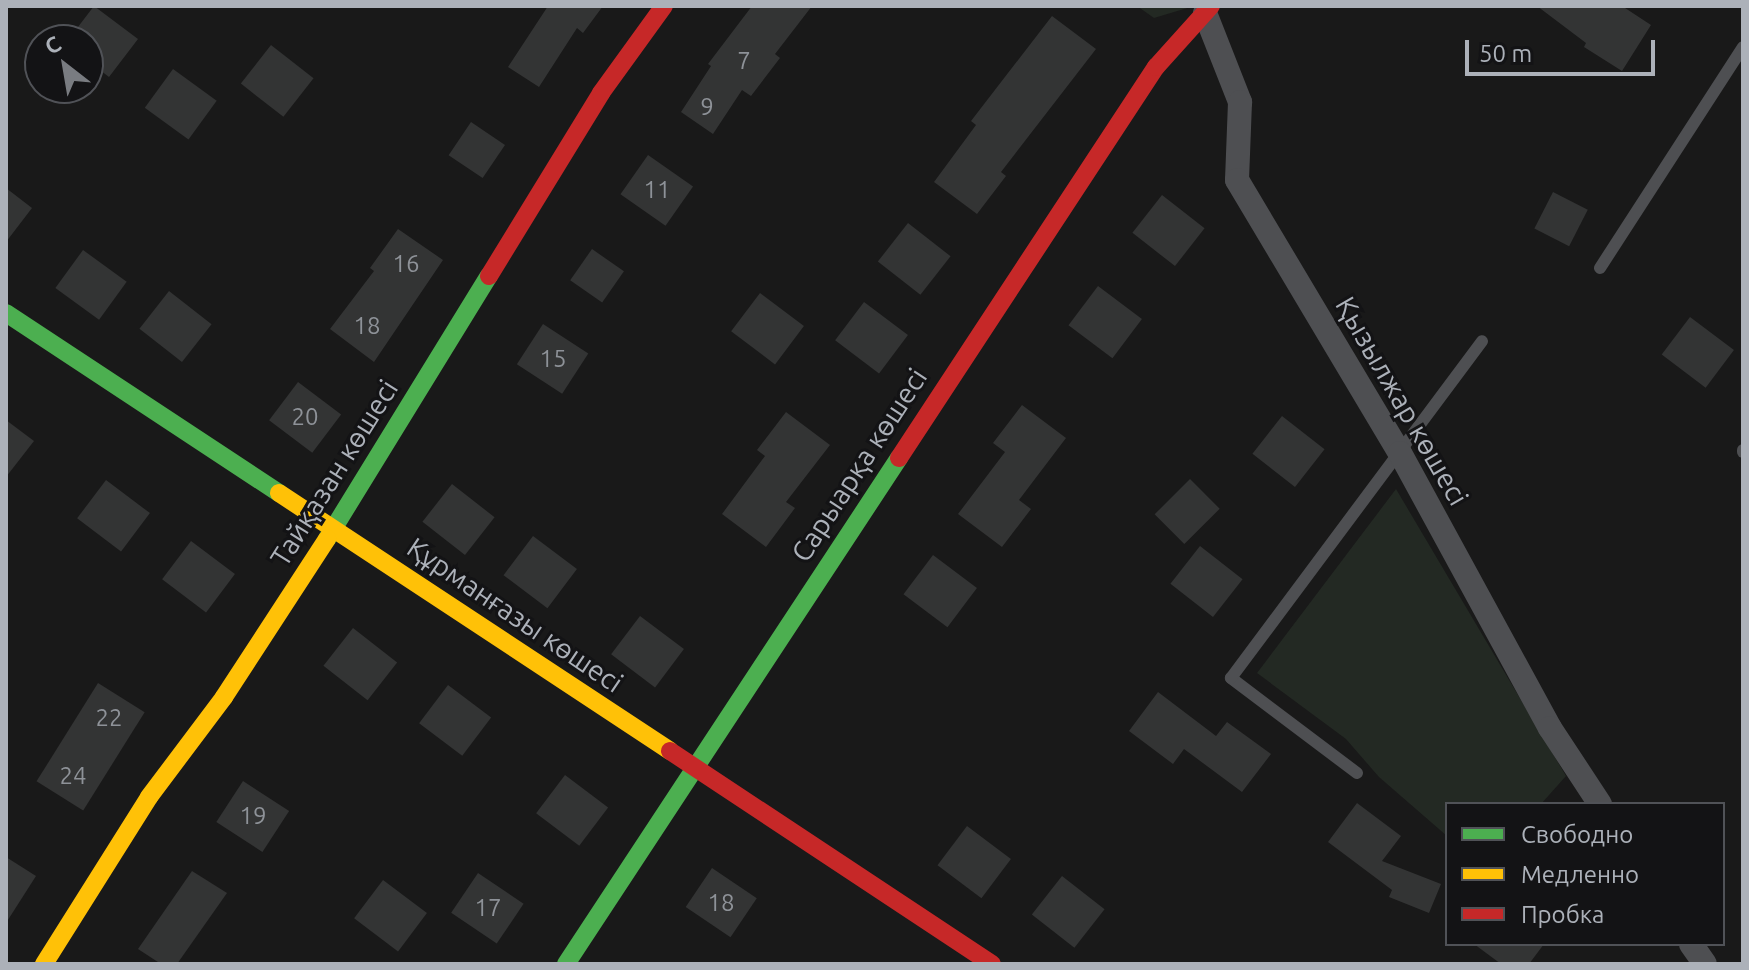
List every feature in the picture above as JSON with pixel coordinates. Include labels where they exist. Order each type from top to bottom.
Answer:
[{"type":"street","name":"Тайқазан көшесі","points":[[44,964],[149,797],[224,697],[334,528],[601,93],[664,6]]},
{"type":"street","name":"Қызылжар көшесі","points":[[1208,9],[1240,102],[1237,180],[1400,453],[1550,728],[1599,802]]},
{"type":"street","name":"Сарыарқа көшесі","points":[[566,964],[1156,67],[1208,9]]},
{"type":"street","name":"Құрманғазы көшесі","points":[[6,313],[992,964]]},
{"type":"street","points":[[1692,946],[1705,964]]},
{"type":"lane","points":[[1600,268],[1743,47]]},
{"type":"lane","points":[[1357,773],[1231,678],[1482,341]]},
{"type":"shaded area","points":[[1137,6],[1194,6],[1154,18]]},
{"type":"shaded area","points":[[1396,489],[1566,776],[1543,802],[1445,802],[1445,834],[1379,777],[1346,739],[1257,673]]},
{"type":"building","points":[[94,6],[138,39],[109,77],[104,73],[104,24],[80,24]]},
{"type":"building","points":[[548,6],[603,6],[583,33],[577,28],[539,87],[508,67]]},
{"type":"building","points":[[752,6],[812,6],[775,54],[780,58],[751,96],[742,90],[713,134],[681,112],[711,66],[708,64]]},
{"type":"building","points":[[1537,6],[1622,6],[1651,25],[1622,71],[1584,47],[1586,43]]},
{"type":"building","points":[[1052,16],[1096,49],[1001,172],[1006,176],[977,214],[934,182],[976,125],[971,121]]},
{"type":"building","points":[[271,45],[314,78],[283,117],[241,84]]},
{"type":"building","points":[[173,69],[217,101],[188,140],[145,108]]},
{"type":"building","points":[[471,122],[505,145],[483,178],[449,155]]},
{"type":"building","points":[[648,155],[693,187],[666,226],[620,194]]},
{"type":"building","points":[[6,188],[32,208],[6,242]]},
{"type":"building","points":[[1553,192],[1588,210],[1569,246],[1534,229]]},
{"type":"building","points":[[1162,195],[1205,228],[1175,266],[1132,233]]},
{"type":"building","points":[[908,223],[951,256],[920,295],[878,262]]},
{"type":"building","points":[[398,229],[443,260],[374,362],[330,329],[374,271],[370,268]]},
{"type":"building","points":[[592,249],[624,271],[602,302],[570,280]]},
{"type":"building","points":[[83,250],[127,282],[99,320],[55,288]]},
{"type":"building","points":[[1098,286],[1142,319],[1112,358],[1069,325]]},
{"type":"building","points":[[169,291],[212,324],[182,362],[139,329]]},
{"type":"building","points":[[760,293],[804,326],[775,364],[731,331]]},
{"type":"building","points":[[864,302],[908,335],[879,373],[835,340]]},
{"type":"building","points":[[1690,317],[1734,350],[1706,388],[1662,355]]},
{"type":"building","points":[[543,324],[588,353],[562,394],[517,364]]},
{"type":"building","points":[[298,382],[341,414],[312,453],[269,420]]},
{"type":"building","points":[[1022,405],[1066,438],[1019,500],[1031,509],[1002,547],[958,514],[1005,452],[993,443]]},
{"type":"building","points":[[786,412],[830,445],[786,502],[795,508],[766,547],[722,514],[765,456],[757,450]]},
{"type":"building","points":[[1282,416],[1325,449],[1295,487],[1252,454]]},
{"type":"building","points":[[6,420],[34,441],[6,477]]},
{"type":"building","points":[[1190,479],[1220,509],[1184,544],[1155,514]]},
{"type":"building","points":[[106,480],[150,513],[121,551],[77,518]]},
{"type":"building","points":[[452,484],[495,517],[465,555],[422,522]]},
{"type":"building","points":[[533,536],[577,569],[547,608],[504,575]]},
{"type":"building","points":[[191,541],[235,574],[206,612],[162,579]]},
{"type":"building","points":[[1200,546],[1243,579],[1213,617],[1170,584]]},
{"type":"building","points":[[933,555],[977,588],[947,627],[904,594]]},
{"type":"building","points":[[640,616],[684,649],[655,687],[611,654]]},
{"type":"building","points":[[353,628],[397,662],[368,700],[323,666]]},
{"type":"building","points":[[98,683],[145,712],[83,811],[37,781]]},
{"type":"building","points":[[448,685],[491,717],[462,756],[419,723]]},
{"type":"building","points":[[1158,692],[1216,736],[1227,722],[1271,754],[1242,792],[1184,749],[1173,764],[1129,731]]},
{"type":"building","points":[[565,775],[608,807],[579,846],[536,813]]},
{"type":"building","points":[[243,781],[289,811],[262,852],[216,822]]},
{"type":"building","points":[[1357,803],[1401,836],[1382,861],[1441,884],[1429,913],[1389,897],[1392,890],[1328,842]]},
{"type":"building","points":[[967,826],[1011,859],[981,898],[938,865]]},
{"type":"building","points":[[6,857],[36,876],[6,923]]},
{"type":"building","points":[[712,868],[757,898],[730,937],[686,907]]},
{"type":"building","points":[[192,871],[227,893],[177,964],[161,964],[138,949]]},
{"type":"building","points":[[478,873],[524,904],[497,944],[451,913]]},
{"type":"building","points":[[1062,876],[1105,909],[1074,948],[1032,915]]},
{"type":"building","points":[[383,880],[427,913],[398,951],[354,918]]},
{"type":"building","points":[[1477,946],[1542,946],[1529,964],[1501,964]]},
{"type":"traffic: fast","points":[[327,539],[489,276]]},
{"type":"traffic: fast","points":[[6,313],[279,493]]},
{"type":"traffic: fast","points":[[566,964],[899,458]]},
{"type":"traffic: slow","points":[[279,493],[670,751]]},
{"type":"traffic: slow","points":[[44,964],[149,797],[224,697],[327,539]]},
{"type":"traffic: jam","points":[[489,276],[601,93],[664,6]]},
{"type":"traffic: jam","points":[[899,458],[1156,67],[1211,6]]},
{"type":"traffic: jam","points":[[670,751],[992,964]]}]
